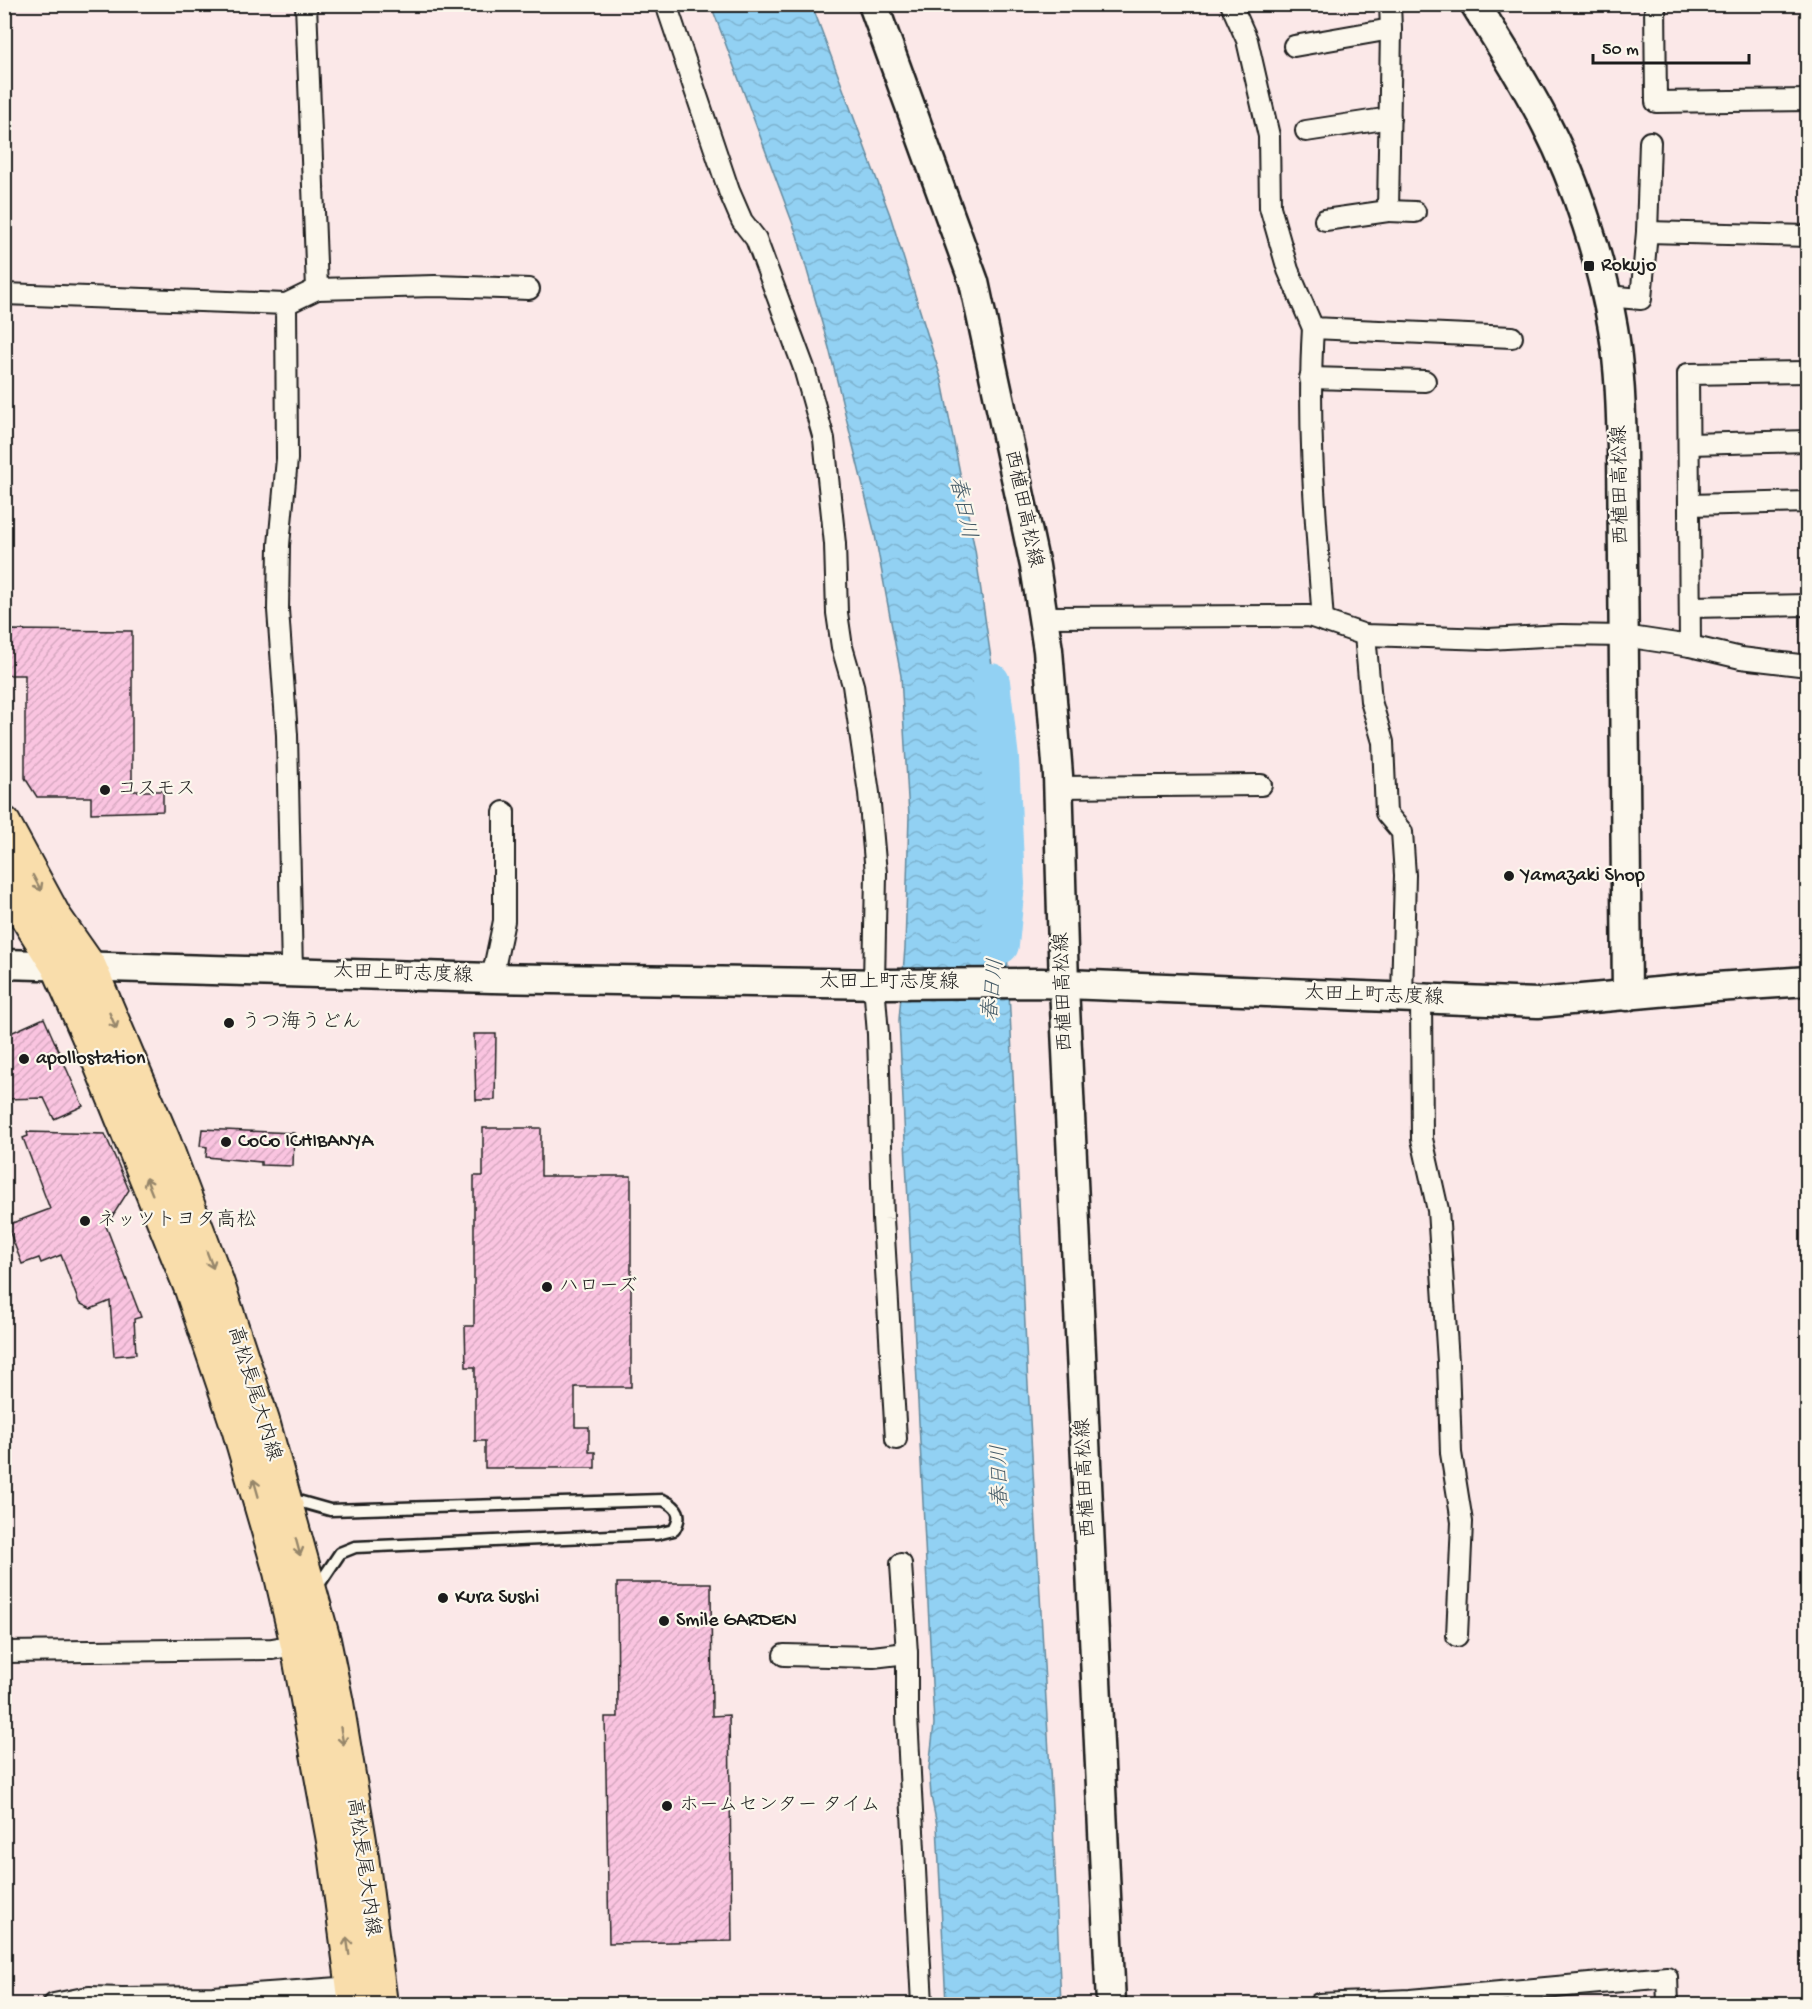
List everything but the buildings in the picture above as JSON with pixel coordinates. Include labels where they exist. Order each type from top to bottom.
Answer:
[{"type":"main road","name":"西植田高松線","points":[[873,4],[974,282],[1035,566],[1048,650],[1058,786],[1053,984],[1111,2004]]},
{"type":"main road","name":"西植田高松線","points":[[1475,4],[1548,127],[1575,192],[1602,277],[1613,331],[1620,393],[1627,996]]},
{"type":"main road","name":"高松長尾大内線","points":[[4,823],[55,917],[90,967],[164,1141],[217,1281],[263,1420],[311,1597],[310,1643],[354,1996]]},
{"type":"main road","name":"高松長尾大内線","points":[[4,874],[27,918],[58,967],[191,1289],[238,1428],[280,1572],[339,1715],[360,1841],[380,2004]]},
{"type":"main road","name":"太田上町志度線","points":[[4,964],[492,978],[880,984],[1053,984],[1538,1004],[1701,988],[1808,981]]},
{"type":"street","points":[[306,4],[317,289]]},
{"type":"street","points":[[666,4],[729,191],[742,221],[756,239],[804,368],[824,439],[835,544],[837,614],[842,646],[853,685],[869,793],[876,873],[883,1219],[896,1439]]},
{"type":"street","points":[[1231,4],[1247,40],[1269,136],[1270,207],[1288,270],[1313,328],[1310,378],[1311,454],[1323,621]]},
{"type":"street","points":[[1388,211],[1390,4]]},
{"type":"street","points":[[1655,4],[1656,102],[1808,100]]},
{"type":"street","points":[[1294,46],[1391,29]]},
{"type":"street","points":[[1306,131],[1390,118]]},
{"type":"street","points":[[1607,296],[1641,299],[1647,232],[1650,142]]},
{"type":"street","points":[[1325,220],[1388,211],[1414,212]]},
{"type":"street","points":[[1647,232],[1808,236]]},
{"type":"street","points":[[4,294],[286,304],[317,289],[435,286],[529,289]]},
{"type":"street","points":[[286,304],[287,459],[279,545],[278,610],[287,735],[292,972]]},
{"type":"street","points":[[1313,328],[1512,337]]},
{"type":"street","points":[[1690,646],[1688,374],[1808,372]]},
{"type":"street","points":[[1310,378],[1425,381]]},
{"type":"street","points":[[1689,444],[1808,441]]},
{"type":"street","points":[[1689,505],[1808,502]]},
{"type":"street","points":[[1690,608],[1808,605]]},
{"type":"street","points":[[1043,617],[1309,616],[1365,635],[1489,639],[1561,635],[1624,636],[1690,646],[1741,658],[1808,666]]},
{"type":"street","points":[[1365,635],[1371,701],[1383,742],[1386,813],[1402,832],[1411,998],[1422,1139],[1438,1210],[1448,1362],[1451,1453],[1462,1522],[1457,1636]]},
{"type":"street","points":[[1058,786],[1261,785]]},
{"type":"street","points":[[492,978],[504,921],[504,812]]},
{"type":"street","points":[[901,1564],[922,2004]]},
{"type":"street","points":[[4,1652],[272,1649],[310,1643]]},
{"type":"street","points":[[784,1655],[873,1657],[907,1653]]},
{"type":"street","points":[[1319,2004],[1410,2002],[1667,1977],[1668,2004]]},
{"type":"street","points":[[54,2004],[89,1997],[354,1996],[380,2004]]},
{"type":"street","points":[[1111,2004],[1124,2004]]},
{"type":"lane","points":[[282,1489],[298,1501],[330,1510],[663,1500],[673,1504],[678,1512],[678,1523],[674,1530],[657,1534],[355,1547],[340,1553],[311,1597]]},
{"type":"water","points":[[711,5],[812,5],[890,215],[942,381],[975,550],[994,679],[1061,2004],[946,2004],[937,1825],[931,1796],[929,1768],[934,1724],[899,1020],[905,948],[909,816],[901,676],[875,535],[829,348],[797,235]]},
{"type":"waterway","name":"春日川","points":[[991,682],[1000,759],[1006,884],[1000,945]]},
{"type":"place","name":"Rokujo","points":[[1589,266]]},
{"type":"place","name":"コスモス","points":[[105,790]]},
{"type":"place","name":"Yamazaki Shop","points":[[1509,876]]},
{"type":"place","name":"うつ海うどん","points":[[229,1023]]},
{"type":"place","name":"apollostation","points":[[24,1059]]},
{"type":"place","name":"CoCo ICHIBANYA","points":[[226,1142]]},
{"type":"place","name":"ネッツトヨタ高松","points":[[85,1221]]},
{"type":"place","name":"ハローズ","points":[[547,1287]]},
{"type":"place","name":"Kura Sushi","points":[[443,1598]]},
{"type":"place","name":"Smile GARDEN","points":[[664,1621]]},
{"type":"place","name":"ホームセンター タイム","points":[[667,1806]]}]
